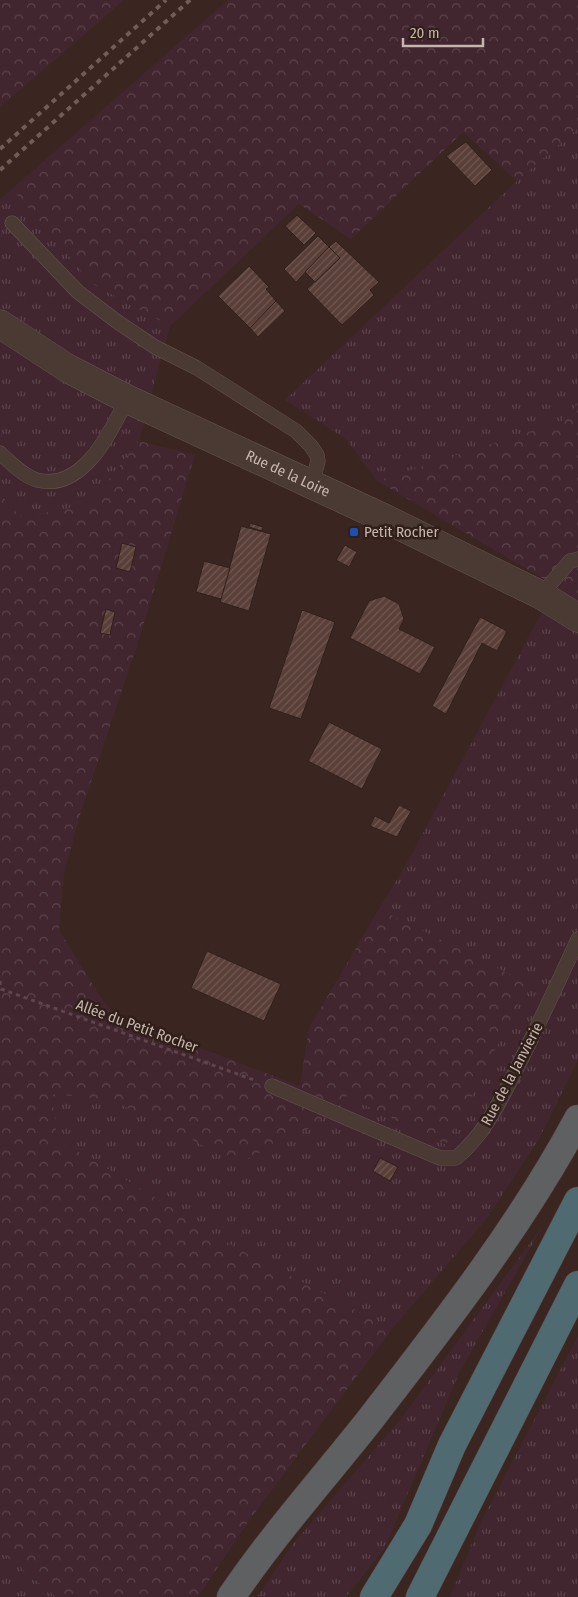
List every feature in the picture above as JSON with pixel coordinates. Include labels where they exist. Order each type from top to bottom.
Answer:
[{"type":"highway","points":[[232,1597],[287,1522],[465,1296],[526,1206],[578,1119]]},
{"type":"highway","points":[[374,1597],[418,1525],[452,1445],[578,1200]]},
{"type":"highway","points":[[420,1597],[578,1284]]},
{"type":"street","name":"Rue de la Loire","points":[[0,324],[67,368],[127,399],[312,484],[541,595],[578,618]]},
{"type":"lane","points":[[12,223],[78,292],[119,323],[155,347],[197,368],[296,431],[316,454],[318,461],[312,484]]},
{"type":"lane","points":[[0,453],[16,467],[37,480],[64,480],[80,468],[104,443],[127,399]]},
{"type":"lane","points":[[541,595],[570,561],[578,559]]},
{"type":"lane","name":"Rue de la Janvierie","points":[[272,1086],[440,1158],[456,1158],[471,1146],[488,1123],[539,1024],[578,939]]},
{"type":"path","name":"Allée du Petit Rocher","points":[[0,981],[1,989],[272,1086]]},
{"type":"green space","points":[[0,0],[124,0],[0,107]]},
{"type":"green space","points":[[228,0],[578,0],[578,128],[517,181],[463,132],[351,239],[299,204],[170,326],[93,284],[12,189]]},
{"type":"green space","points":[[578,128],[578,404],[562,421],[377,481],[346,439],[285,400],[517,181]]},
{"type":"green space","points":[[12,189],[93,284],[170,326],[139,441],[89,505],[20,517],[0,493],[0,199]]},
{"type":"green space","points":[[578,404],[578,599],[377,481],[562,421]]},
{"type":"green space","points":[[139,441],[195,455],[137,646],[82,808],[64,873],[59,930],[103,1001],[115,1016],[300,1086],[309,1028],[379,909],[529,984],[446,1145],[347,1096],[310,1128],[238,1163],[112,1100],[52,1094],[57,1139],[160,1200],[210,1234],[392,1329],[250,1519],[198,1597],[57,1597],[0,1551],[0,493],[20,517],[89,505]]},
{"type":"green space","points":[[556,586],[578,599],[578,1060],[539,1139],[487,1218],[392,1329],[210,1234],[160,1200],[57,1139],[52,1094],[112,1100],[238,1163],[310,1128],[347,1096],[445,1144],[529,984],[379,909],[407,863]]},
{"type":"green space","points":[[544,1224],[460,1371],[384,1549],[346,1597],[257,1597],[294,1543],[400,1420]]},
{"type":"green space","points":[[578,1336],[578,1597],[450,1597],[480,1524]]},
{"type":"green space","points":[[0,1551],[57,1597],[0,1597]]},
{"type":"building","points":[[466,142],[492,170],[475,186],[446,156]]},
{"type":"building","points":[[297,215],[316,233],[304,245],[285,226]]},
{"type":"building","points":[[318,236],[329,247],[296,282],[284,269]]},
{"type":"building","points":[[336,241],[379,282],[370,290],[374,295],[342,325],[307,289],[340,258],[329,247]]},
{"type":"building","points":[[329,247],[340,258],[315,282],[305,272]]},
{"type":"building","points":[[249,266],[269,287],[266,289],[276,301],[250,328],[218,296]]},
{"type":"building","points":[[276,301],[285,311],[258,337],[250,328]]},
{"type":"building","points":[[250,523],[263,527],[262,531],[249,527]]},
{"type":"building","points":[[241,526],[271,534],[249,611],[220,602]]},
{"type":"building","points":[[122,543],[136,547],[130,572],[116,568]]},
{"type":"building","points":[[345,545],[357,552],[349,567],[336,560]]},
{"type":"building","points":[[204,561],[230,568],[221,599],[196,592]]},
{"type":"building","points":[[384,596],[399,604],[404,619],[399,629],[435,647],[420,674],[350,638],[369,601]]},
{"type":"building","points":[[106,609],[115,612],[110,635],[100,633]]},
{"type":"building","points":[[302,610],[335,622],[301,719],[269,708]]},
{"type":"building","points":[[480,617],[507,631],[497,651],[482,643],[446,714],[432,706]]},
{"type":"building","points":[[329,722],[382,749],[362,789],[308,761]]},
{"type":"building","points":[[399,805],[411,811],[397,837],[370,826],[375,816],[389,823]]},
{"type":"building","points":[[207,951],[281,984],[264,1021],[191,988]]},
{"type":"building","points":[[380,1158],[398,1167],[390,1181],[373,1171]]},
{"type":"railway","points":[[0,149],[166,0]]},
{"type":"railway","points":[[0,170],[190,0]]},
{"type":"place","name":"Petit Rocher","points":[[354,532]]}]
